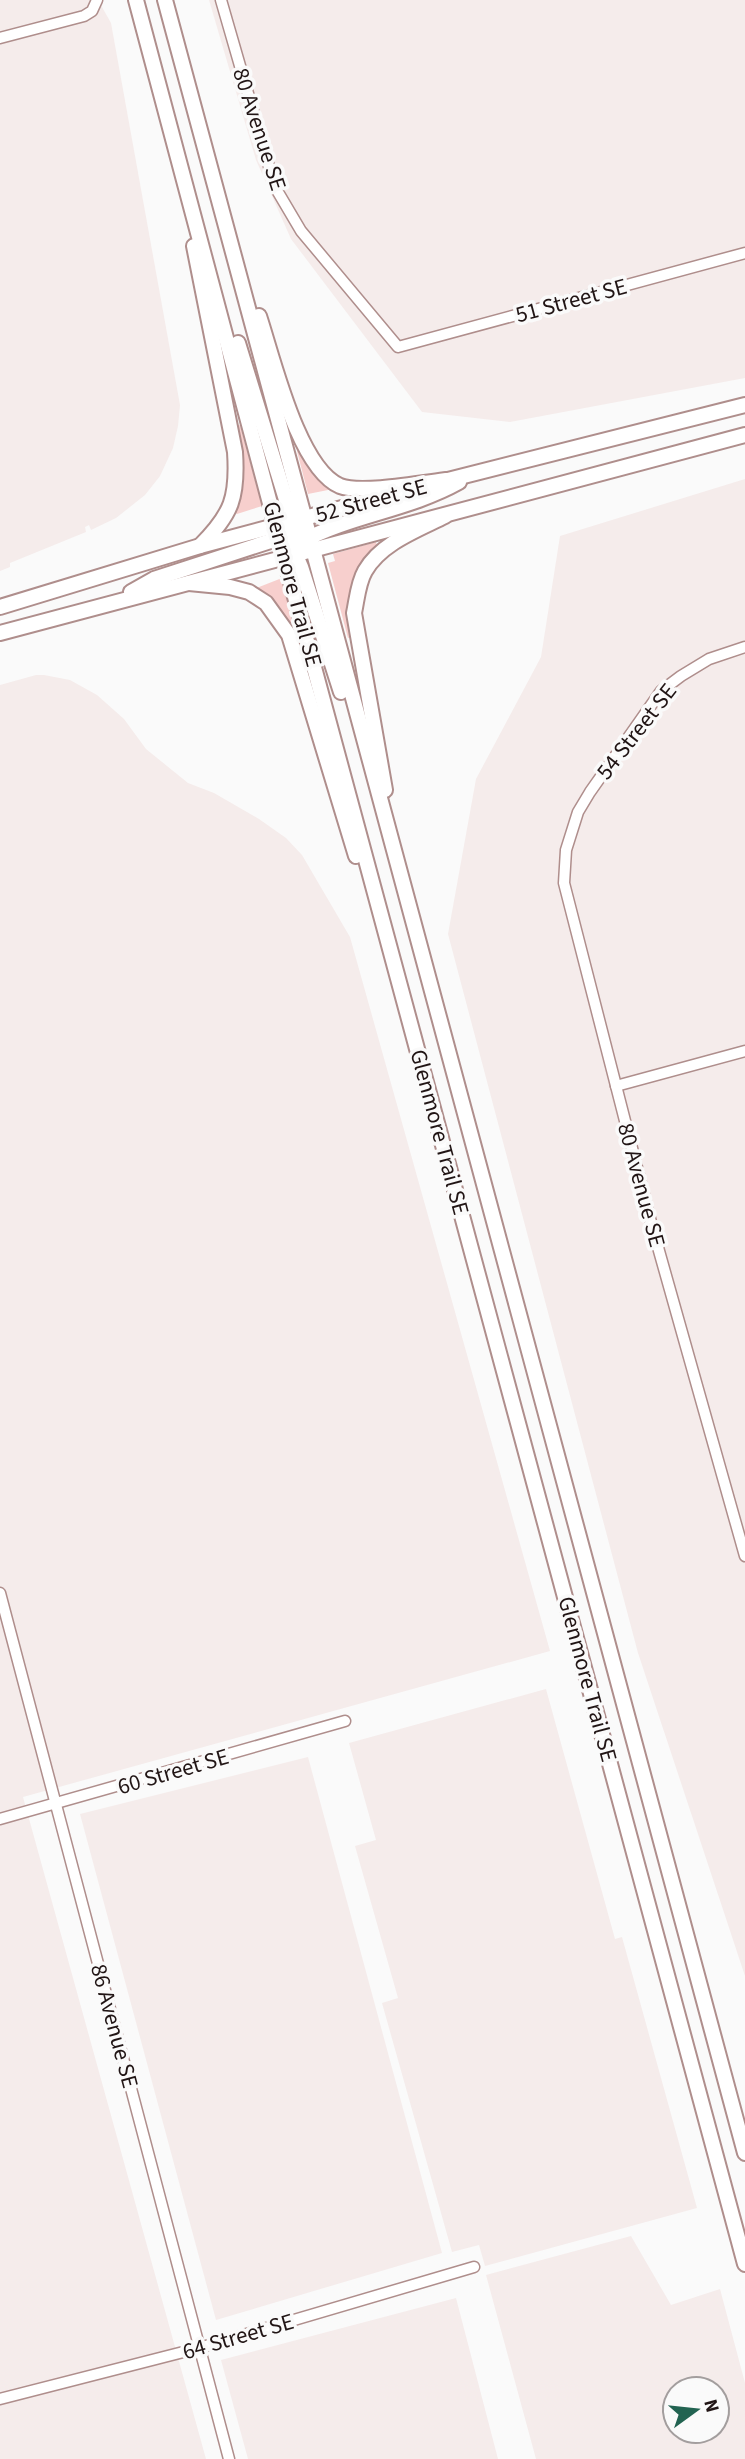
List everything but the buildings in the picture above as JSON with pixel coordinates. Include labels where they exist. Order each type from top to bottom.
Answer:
[{"type":"main road","name":"Glenmore Trail SE","points":[[136,0],[201,241],[295,538],[356,714],[745,2153]]},
{"type":"main road","name":"Glenmore Trail SE","points":[[165,0],[220,206],[380,906],[745,2264]]},
{"type":"main road","points":[[180,166],[236,464],[235,495],[218,528],[200,546]]},
{"type":"main road","points":[[220,206],[248,278],[281,386],[302,442],[324,475],[341,486],[363,489],[447,480]]},
{"type":"main road","name":"52 Street SE","points":[[0,633],[189,583],[295,538],[447,480],[745,405]]},
{"type":"main road","name":"52 Street SE","points":[[0,607],[200,546],[295,538],[444,516],[745,435]]},
{"type":"main road","points":[[114,602],[154,579],[435,496],[475,473]]},
{"type":"main road","points":[[389,833],[389,807],[354,613],[359,585],[377,555],[393,543],[444,516]]},
{"type":"main road","points":[[189,583],[230,587],[249,592],[266,603],[289,635],[365,884],[380,906]]},
{"type":"main road","points":[[726,2083],[745,2125]]},
{"type":"street","name":"80 Avenue SE","points":[[221,0],[275,187],[301,231],[398,347]]},
{"type":"street","points":[[0,38],[84,16],[92,11],[97,2]]},
{"type":"street","name":"51 Street SE","points":[[398,347],[745,253]]},
{"type":"street","name":"54 Street SE","points":[[578,813],[662,691],[709,659],[745,647]]},
{"type":"street","name":"80 Avenue SE","points":[[578,813],[566,850],[564,883],[652,1226],[745,1556]]},
{"type":"street","points":[[616,1086],[745,1051]]},
{"type":"street","name":"86 Avenue SE","points":[[0,1593],[229,2459]]},
{"type":"street","name":"60 Street SE","points":[[0,1819],[345,1721]]},
{"type":"street","name":"64 Street SE","points":[[0,2399],[199,2348],[474,2267]]},
{"type":"shaded area","points":[[0,0],[98,0],[111,23],[180,405],[173,448],[160,476],[145,495],[116,518],[91,530],[89,525],[85,527],[86,532],[10,563],[10,567],[0,571]]},
{"type":"shaded area","points":[[209,0],[745,0],[745,378],[510,422],[422,412],[291,239],[256,160]]},
{"type":"shaded area","points":[[240,425],[262,506],[237,514],[233,511],[236,426]]},
{"type":"shaded area","points":[[301,450],[333,489],[308,494],[297,451]]},
{"type":"shaded area","points":[[745,479],[745,1976],[638,1653],[448,934],[476,779],[541,657],[560,536]]},
{"type":"shaded area","points":[[376,542],[377,546],[365,560],[352,637],[348,638],[328,563],[335,561],[333,554]]},
{"type":"shaded area","points":[[282,578],[296,630],[292,631],[254,589]]},
{"type":"shaded area","points":[[36,675],[70,680],[97,695],[124,719],[146,749],[188,783],[214,793],[286,838],[302,855],[350,937],[550,1651],[23,1797],[206,2459],[0,2459],[0,685]]},
{"type":"shaded area","points":[[546,1689],[615,1939],[622,1937],[697,2208],[485,2266],[479,2245],[452,2252],[382,2003],[398,1998],[355,1846],[376,1840],[349,1743]]},
{"type":"shaded area","points":[[308,1757],[442,2253],[216,2320],[80,1814]]},
{"type":"shaded area","points":[[631,2236],[671,2305],[720,2289],[745,2383],[745,2459],[536,2459],[486,2275]]},
{"type":"shaded area","points":[[456,2298],[498,2459],[248,2459],[221,2360]]}]
